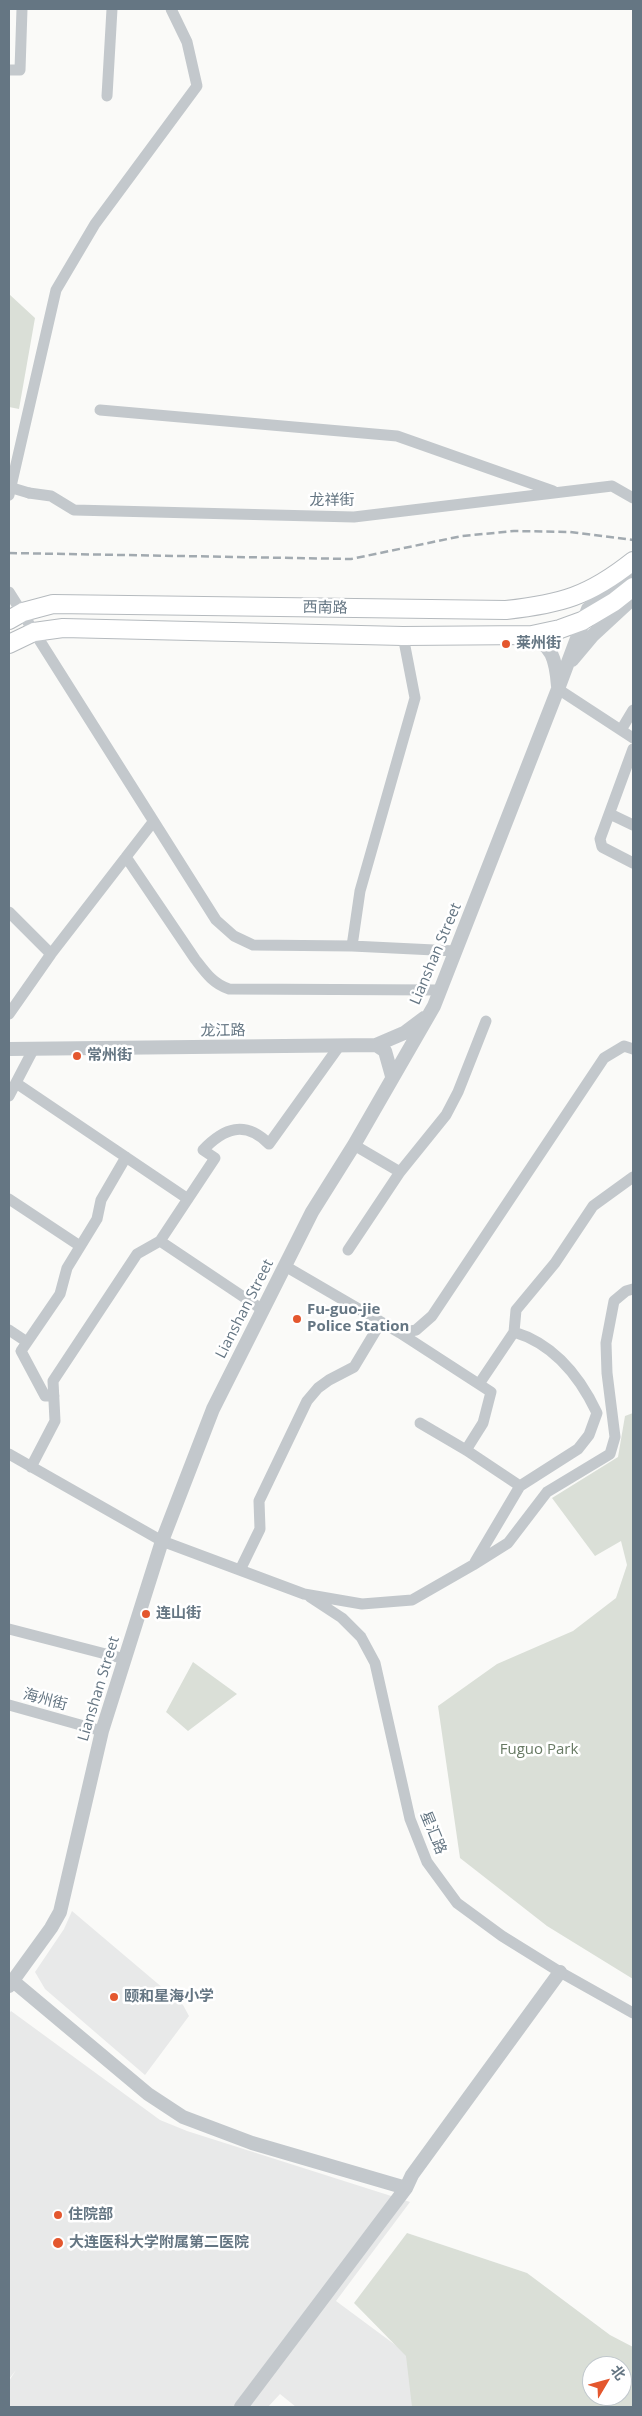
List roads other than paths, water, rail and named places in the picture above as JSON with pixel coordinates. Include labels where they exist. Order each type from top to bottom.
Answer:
[{"type":"main road","name":"西南路","points":[[16,616],[54,604],[506,610],[570,600],[588,592],[633,561]]},
{"type":"main road","points":[[9,644],[34,632],[63,628],[403,636],[526,635],[552,631],[582,621],[602,610],[633,587]]},
{"type":"street","points":[[9,70],[20,70],[22,9]]},
{"type":"street","points":[[107,96],[112,9]]},
{"type":"street","points":[[9,495],[56,290],[95,224],[197,86],[187,42],[171,9]]},
{"type":"street","points":[[100,410],[397,436],[558,492]]},
{"type":"street","name":"龙祥街","points":[[9,487],[29,493],[51,496],[74,510],[354,517],[612,486],[633,498]]},
{"type":"street","name":"Lianshan Street","points":[[10,1982],[51,1928],[60,1912],[102,1731],[162,1541],[213,1409],[312,1212],[354,1145],[392,1076],[429,1015],[456,951],[567,666],[582,621],[594,602],[633,572]]},
{"type":"street","points":[[9,592],[16,616],[34,632],[216,920],[234,936],[253,945],[352,946],[456,951]]},
{"type":"street","points":[[567,666],[593,636],[633,598]]},
{"type":"street","points":[[526,635],[546,644],[551,653],[558,689],[633,738]]},
{"type":"street","points":[[352,946],[360,892],[415,698],[403,636]]},
{"type":"street","points":[[621,730],[633,710]]},
{"type":"street","points":[[633,749],[600,839],[602,846],[633,863]]},
{"type":"street","points":[[610,814],[633,825]]},
{"type":"street","points":[[9,1014],[51,954],[153,822]]},
{"type":"street","points":[[126,857],[207,976],[220,986],[229,989],[440,990]]},
{"type":"street","points":[[9,912],[51,954]]},
{"type":"street","name":"龙江路","points":[[9,1049],[376,1045],[404,1033],[429,1015]]},
{"type":"street","points":[[348,1250],[400,1172],[446,1114],[458,1092],[486,1021]]},
{"type":"street","points":[[31,1467],[55,1421],[53,1381],[138,1254],[160,1241],[188,1200],[215,1158],[203,1150],[215,1138],[238,1129],[258,1133],[269,1144],[340,1045]]},
{"type":"street","points":[[376,1045],[385,1051],[392,1076]]},
{"type":"street","points":[[400,1333],[416,1330],[432,1316],[604,1058],[624,1046],[633,1048]]},
{"type":"street","points":[[9,1096],[33,1050]]},
{"type":"street","points":[[16,1083],[188,1200]]},
{"type":"street","points":[[354,1145],[400,1172]]},
{"type":"street","points":[[54,1396],[45,1396],[21,1351],[60,1294],[67,1268],[97,1219],[101,1200],[126,1157]]},
{"type":"street","points":[[479,1384],[514,1332],[516,1310],[555,1263],[594,1206],[633,1177]]},
{"type":"street","points":[[9,1199],[80,1246]]},
{"type":"street","points":[[160,1241],[263,1310]]},
{"type":"street","points":[[285,1266],[400,1333],[491,1392],[483,1423],[466,1450]]},
{"type":"street","points":[[9,1454],[162,1541],[304,1594],[362,1604],[412,1600],[473,1565],[508,1542],[547,1492],[610,1454],[615,1437],[607,1373],[606,1344],[614,1301],[626,1291],[633,1289]]},
{"type":"street","points":[[240,1570],[260,1529],[259,1501],[307,1401],[318,1388],[329,1380],[354,1367],[381,1322]]},
{"type":"street","points":[[9,1330],[27,1342]]},
{"type":"street","points":[[473,1565],[520,1486],[578,1449],[589,1435],[597,1413],[587,1392],[556,1354],[530,1337],[514,1332]]},
{"type":"street","points":[[420,1423],[466,1450],[520,1486]]},
{"type":"street","name":"星汇路","points":[[304,1594],[342,1618],[361,1637],[375,1662],[410,1819],[427,1862],[456,1903],[502,1936],[560,1972],[633,2013]]},
{"type":"street","points":[[9,1629],[125,1659]]},
{"type":"street","name":"海州街","points":[[9,1705],[102,1731]]},
{"type":"street","points":[[241,2407],[406,2188],[412,2175],[560,1972]]},
{"type":"street","points":[[10,1982],[148,2094],[183,2118],[252,2143],[406,2188]]},
{"type":"railway","points":[[9,553],[351,559],[462,536],[514,531],[570,532],[633,540]]},
{"type":"place","name":"莱州街","points":[[506,644]]},
{"type":"place","name":"常州街","points":[[77,1056]]},
{"type":"place","name":"Fu-guo-jie Police Station","points":[[297,1319]]},
{"type":"place","name":"连山街","points":[[146,1614]]},
{"type":"place","name":"颐和星海小学","points":[[114,1997]]},
{"type":"place","name":"住院部","points":[[58,2215]]},
{"type":"place","name":"大连医科大学附属第二医院","points":[[58,2243]]},
{"type":"park label","name":"Fuguo Park","points":[[539,1750]]}]
